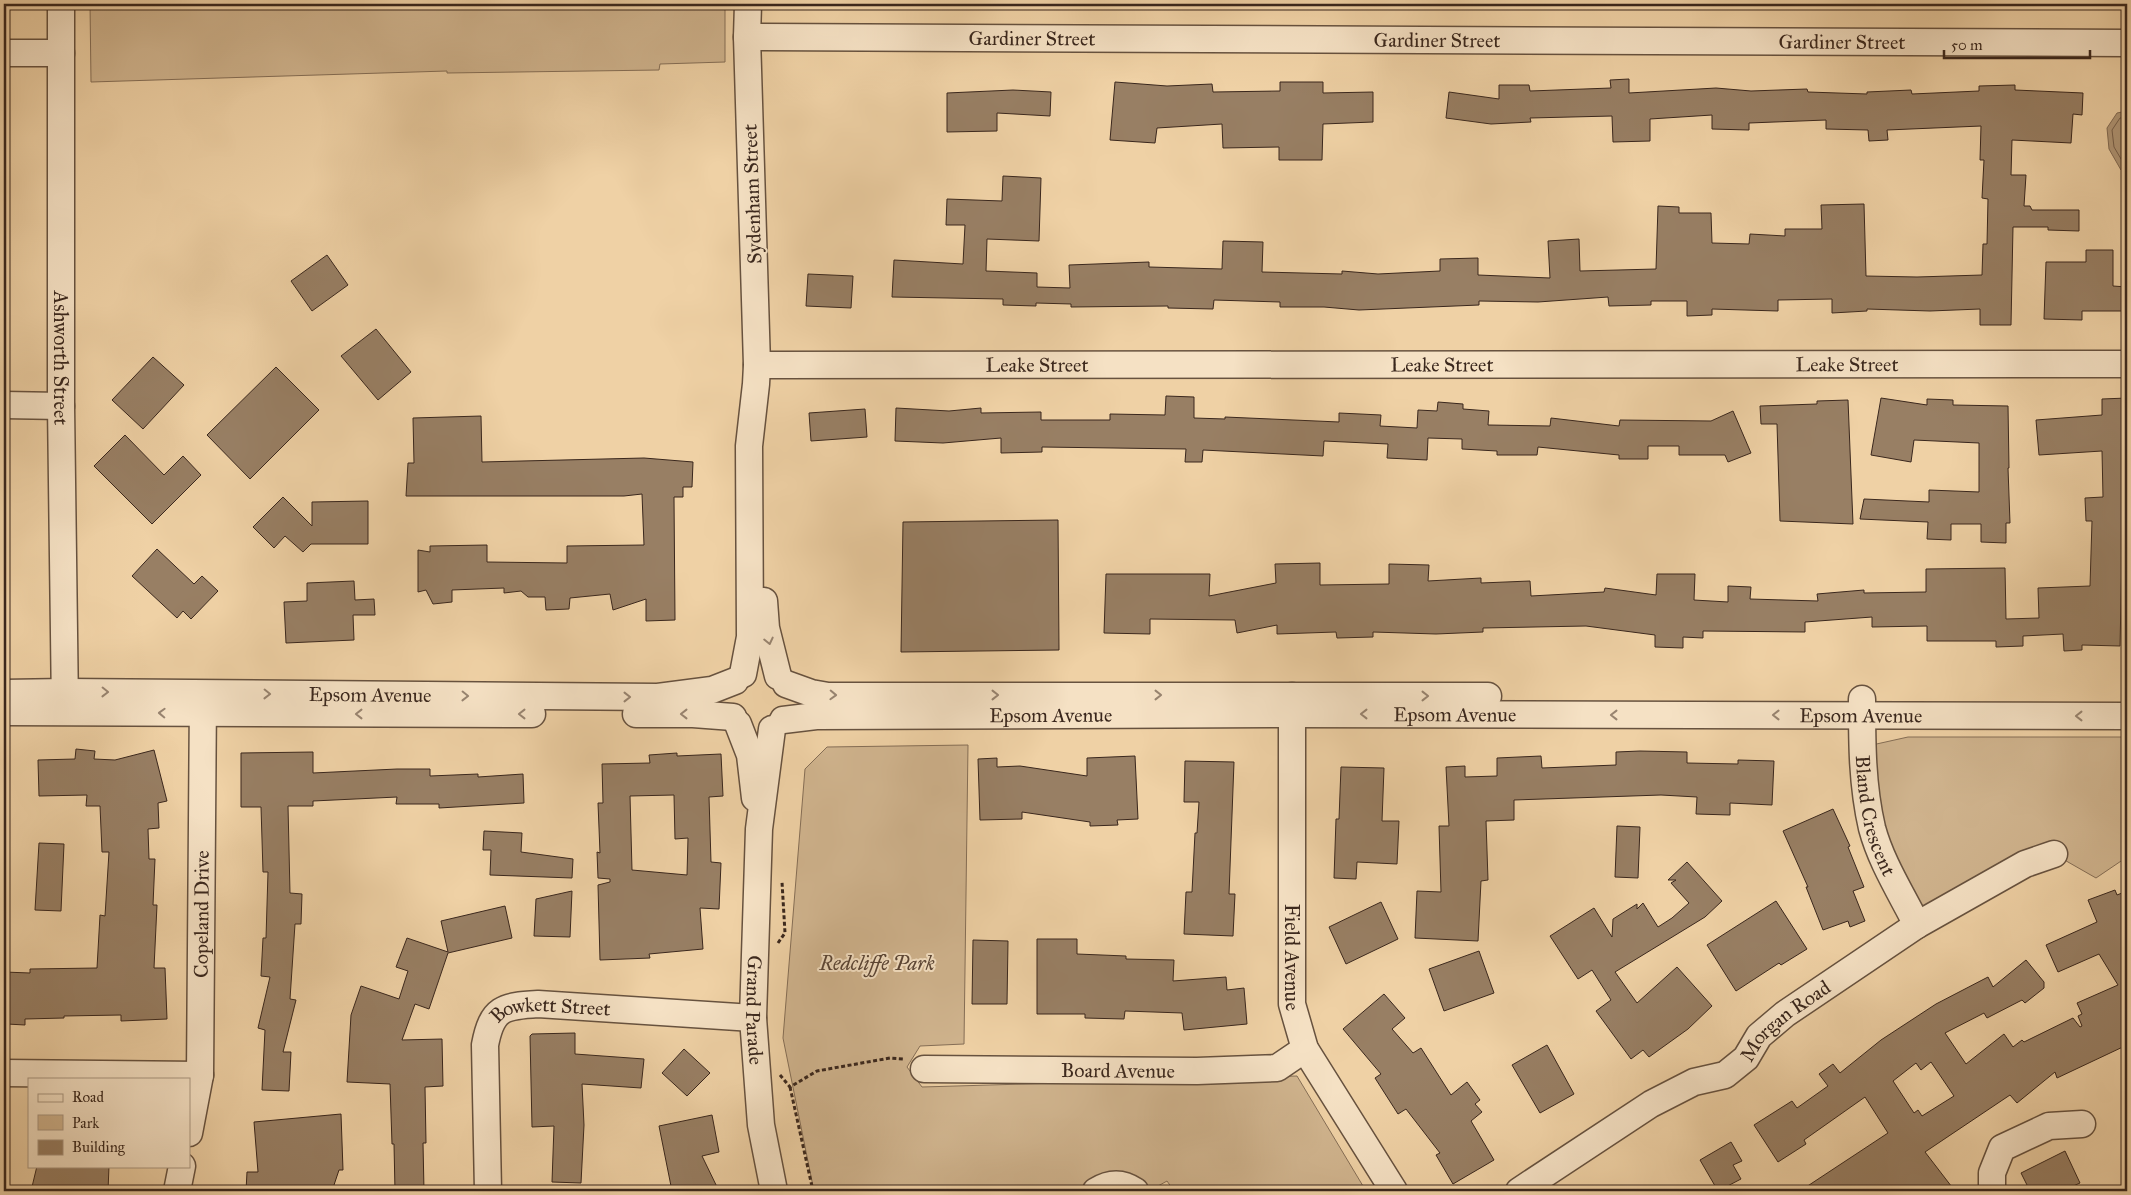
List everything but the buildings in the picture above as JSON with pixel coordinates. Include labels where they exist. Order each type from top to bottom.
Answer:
[{"type":"street","name":"Ashworth Street","points":[[61,4],[61,406],[65,701]]},
{"type":"street","name":"Sydenham Street","points":[[748,4],[747,37],[756,374],[765,446],[764,616],[782,680]]},
{"type":"street","name":"Gardiner Street","points":[[747,37],[2127,43]]},
{"type":"street","points":[[4,53],[61,53]]},
{"type":"street","name":"Leake Street","points":[[756,374],[2127,364]]},
{"type":"street","name":"Sydenham Street","points":[[739,677],[750,638],[749,446],[756,374]]},
{"type":"street","points":[[4,405],[61,406]]},
{"type":"street","points":[[761,669],[782,680],[790,702],[788,712],[778,724],[758,732],[751,731],[736,720],[728,703],[731,688],[739,677],[752,670],[761,669]]},
{"type":"street","name":"Epsom Avenue","points":[[203,704],[658,697],[712,690],[739,677]]},
{"type":"street","name":"Epsom Avenue","points":[[782,680],[810,693],[828,696],[1292,704],[1862,707],[2127,716]]},
{"type":"street","name":"Epsom Avenue","points":[[4,693],[65,701],[693,714],[736,720]]},
{"type":"street","name":"Epsom Avenue","points":[[1862,707],[2127,699]]},
{"type":"street","name":"Epsom Avenue","points":[[4,712],[65,701]]},
{"type":"street","name":"Copeland Drive","points":[[190,1128],[200,1075],[203,704]]},
{"type":"street","name":"Epsom Avenue","points":[[778,724],[825,716],[1292,704]]},
{"type":"street","name":"Field Avenue","points":[[1292,704],[1292,1004],[1305,1049],[1394,1191]]},
{"type":"street","name":"Bland Crescent","points":[[1862,707],[1863,781],[1873,829],[1886,865],[1917,924]]},
{"type":"street","name":"Grand Parade","points":[[736,720],[750,755],[759,829]]},
{"type":"street","name":"Grand Parade","points":[[774,1191],[761,1125],[753,1018],[759,829],[778,724]]},
{"type":"street","name":"Morgan Road","points":[[1519,1191],[1651,1104],[1694,1082],[1725,1075],[1746,1058],[1759,1036],[1785,1014],[1917,924],[2025,864],[2054,854]]},
{"type":"street","name":"Bowkett Street","points":[[488,1191],[486,1045],[489,1026],[498,1013],[512,1006],[538,1004],[753,1018]]},
{"type":"street","name":"Board Avenue","points":[[924,1069],[1197,1071],[1276,1068],[1305,1049]]},
{"type":"street","points":[[4,1073],[200,1075]]},
{"type":"street","points":[[1992,1191],[1992,1173],[2002,1148],[2049,1126],[2082,1124]]},
{"type":"street","points":[[177,1191],[182,1168]]},
{"type":"street","points":[[1096,1191],[1106,1185],[1126,1184],[1135,1191]]},
{"type":"path","points":[[777,945],[785,933],[782,879]]},
{"type":"path","points":[[790,1087],[817,1070],[890,1058],[921,1061],[924,1069]]},
{"type":"path","points":[[778,1072],[790,1087],[813,1191]]},
{"type":"green space","points":[[90,4],[725,4],[725,62],[660,64],[659,70],[447,73],[447,71],[91,82]]},
{"type":"green space","points":[[1908,737],[2127,737],[2127,857],[2096,878],[2054,854],[1917,925],[1886,865],[1863,747]]},
{"type":"green space","name":"Redcliffe Park","points":[[968,745],[964,1044],[920,1046],[907,1067],[922,1087],[1297,1076],[1366,1191],[1174,1191],[1167,1181],[1149,1191],[1144,1191],[1102,1176],[1078,1191],[814,1191],[783,1038],[805,769],[827,747]]},
{"type":"water","points":[[2127,111],[2127,170],[2121,170],[2109,149],[2107,128],[2117,113]]}]
